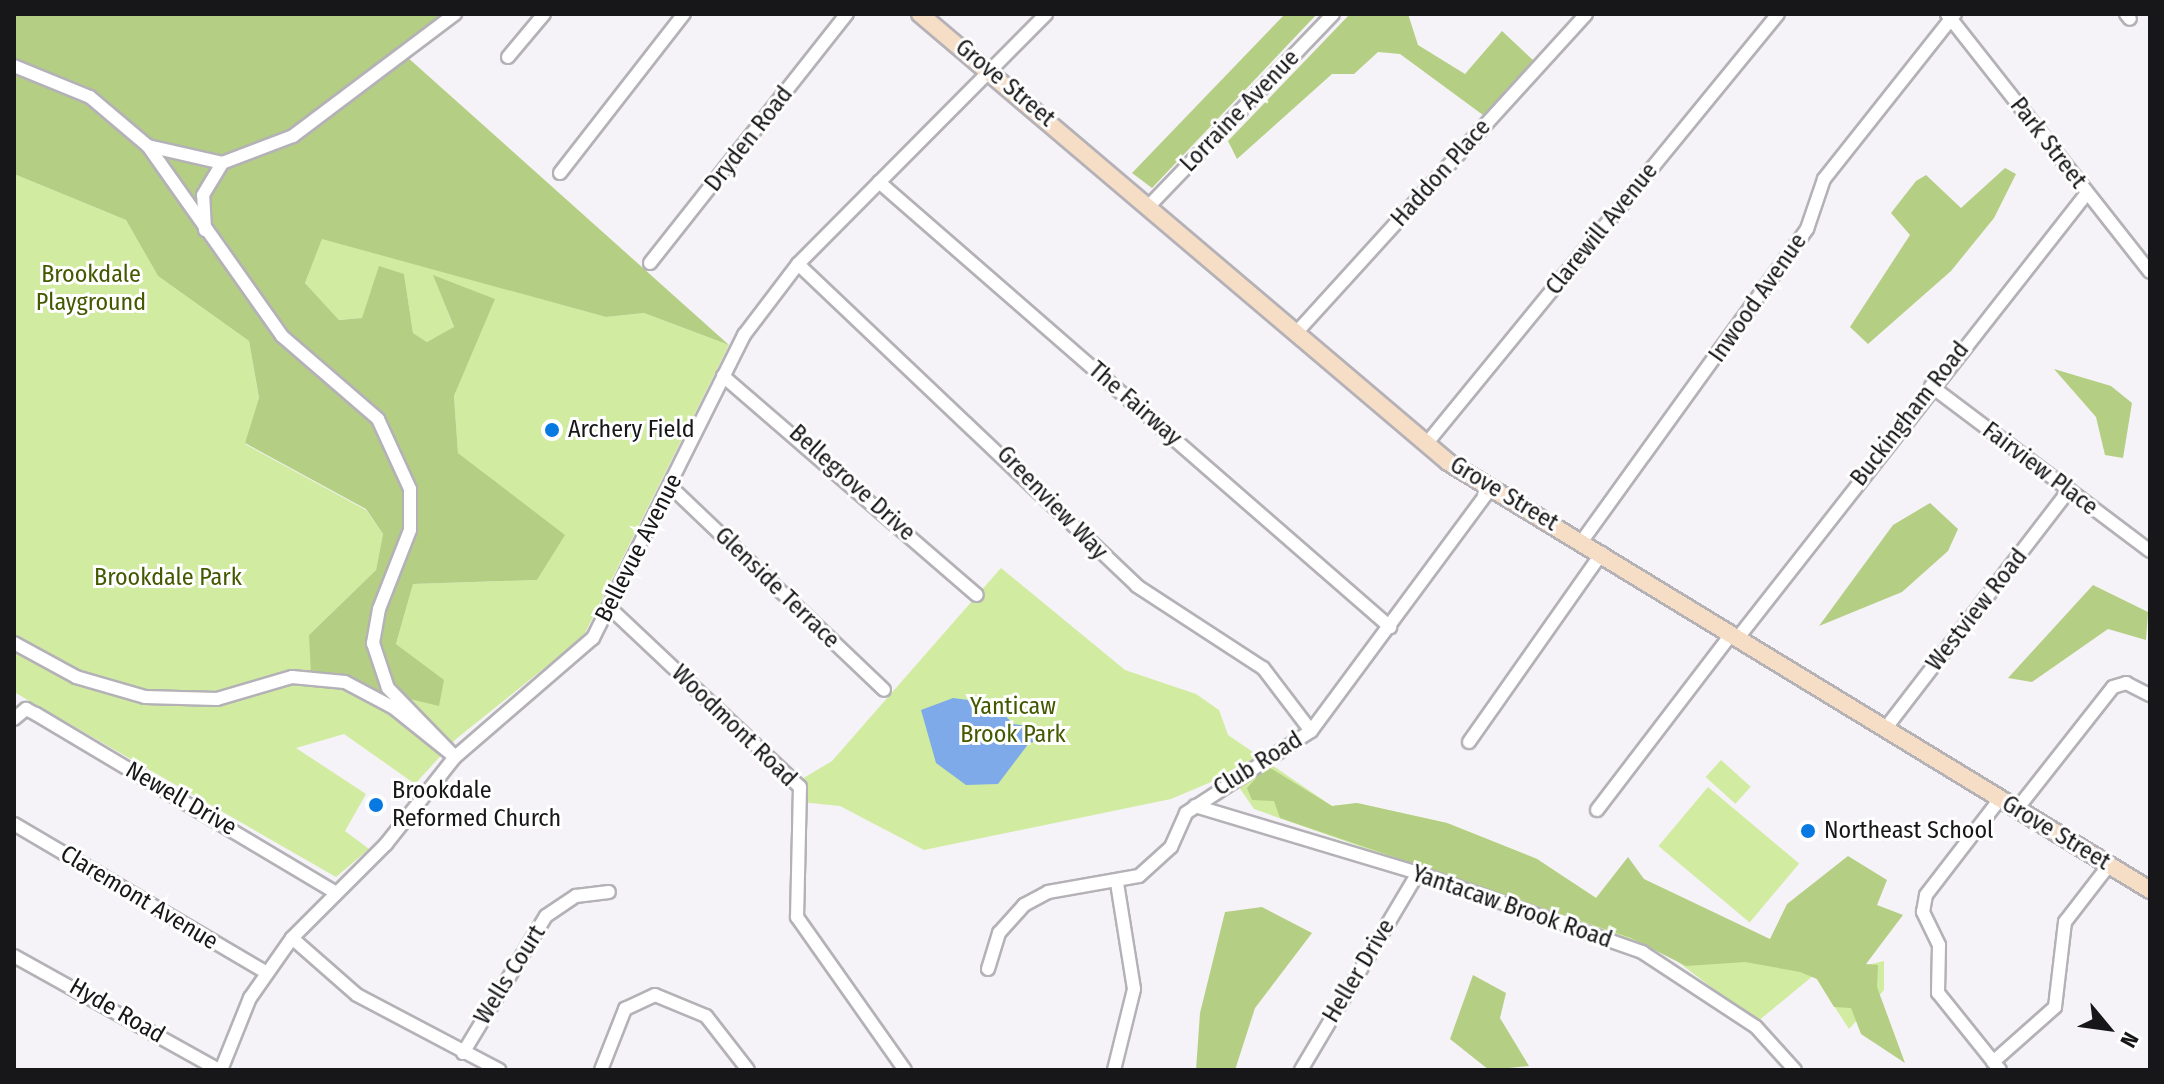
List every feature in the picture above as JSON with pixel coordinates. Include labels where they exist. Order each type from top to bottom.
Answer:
[{"type":"main road","name":"Grove Street","points":[[920,14],[991,69],[1148,207],[1427,443],[1490,489],[1602,553],[1734,637],[2150,890]]},
{"type":"street","points":[[148,146],[222,163],[293,136],[455,14]]},
{"type":"street","points":[[508,57],[544,14]]},
{"type":"street","points":[[560,173],[684,14]]},
{"type":"street","name":"Dryden Road","points":[[650,263],[847,14]]},
{"type":"street","name":"Bellevue Avenue","points":[[220,1070],[265,972],[292,938],[386,844],[455,757],[573,659],[612,610],[723,376],[798,264],[1046,14]]},
{"type":"street","name":"Lorraine Avenue","points":[[1148,207],[1333,14]]},
{"type":"street","name":"Haddon Place","points":[[1296,333],[1586,14]]},
{"type":"street","name":"Clarewill Avenue","points":[[1427,443],[1778,14]]},
{"type":"street","name":"Park Street","points":[[1951,16],[2150,271]]},
{"type":"street","name":"Inwood Avenue","points":[[1582,541],[1807,229],[1824,179],[1951,16]]},
{"type":"street","points":[[14,66],[90,97],[148,146],[207,236],[282,336],[354,394],[391,440],[410,489],[410,530],[373,643],[388,688],[455,757]]},
{"type":"street","points":[[207,236],[203,195],[222,163]]},
{"type":"street","name":"The Fairway","points":[[879,182],[1390,627]]},
{"type":"street","name":"Buckingham Road","points":[[1597,810],[2087,193]]},
{"type":"street","name":"Greenview Way","points":[[798,264],[1137,586],[1263,668],[1311,731]]},
{"type":"street","name":"Bellegrove Drive","points":[[723,376],[977,595]]},
{"type":"street","name":"Fairview Place","points":[[1931,386],[2150,551]]},
{"type":"street","name":"Glenside Terrace","points":[[671,487],[884,690]]},
{"type":"street","name":"Club Road","points":[[988,969],[999,933],[1024,905],[1048,892],[1117,883],[1154,866],[1195,806],[1311,731],[1490,489]]},
{"type":"street","name":"Westview Road","points":[[1885,729],[2069,490]]},
{"type":"street","points":[[1469,742],[1602,553]]},
{"type":"street","name":"Woodmont Road","points":[[612,610],[800,787],[797,917],[905,1070]]},
{"type":"street","points":[[14,643],[76,677],[145,697],[217,699],[317,676],[394,708],[455,757]]},
{"type":"street","points":[[2017,809],[2113,687],[2126,683],[2150,695]]},
{"type":"street","name":"Newell Drive","points":[[14,719],[26,709],[335,892]]},
{"type":"street","points":[[2000,799],[1926,895],[1923,912],[1939,945],[1938,993],[1996,1066],[2055,1007],[2065,922],[2109,865]]},
{"type":"street","name":"Yantacaw Brook Road","points":[[1195,806],[1418,873],[1642,952],[1756,1027],[1795,1070]]},
{"type":"street","name":"Claremont Avenue","points":[[14,824],[265,972]]},
{"type":"street","name":"Heller Drive","points":[[1301,1070],[1418,873]]},
{"type":"street","points":[[1114,1070],[1134,989],[1117,883]]},
{"type":"street","name":"Wells Court","points":[[463,1053],[546,916],[576,896],[609,892]]},
{"type":"street","points":[[292,938],[357,995],[499,1070]]},
{"type":"street","name":"Hyde Road","points":[[14,956],[220,1070]]},
{"type":"street","points":[[601,1070],[625,1009],[655,995],[706,1016],[748,1070]]},
{"type":"green space","points":[[14,14],[442,14],[406,56],[729,345],[644,313],[606,317],[322,239],[305,283],[339,320],[362,318],[379,266],[404,274],[413,333],[427,342],[454,327],[433,275],[495,299],[454,396],[458,453],[565,535],[537,580],[413,584],[396,644],[444,680],[439,706],[311,675],[309,635],[376,570],[383,534],[366,509],[245,443],[259,398],[249,341],[158,276],[126,220],[14,174]]},
{"type":"green space","points":[[1285,14],[1317,14],[1152,188],[1132,173]]},
{"type":"green space","points":[[1350,14],[1408,14],[1418,45],[1465,74],[1502,31],[1534,61],[1483,115],[1400,54],[1378,52],[1354,74],[1332,74],[1237,159],[1228,141]]},
{"type":"green space","points":[[2005,168],[2016,174],[1994,218],[1951,271],[1868,344],[1850,327],[1910,235],[1891,213],[1916,181],[1926,175],[1961,208]]},
{"type":"green space","name":"Brookdale Park","points":[[14,174],[126,220],[158,276],[249,341],[259,399],[245,444],[366,510],[383,534],[376,570],[309,635],[443,680],[396,644],[413,584],[537,580],[564,535],[458,453],[454,396],[494,299],[434,276],[454,328],[427,342],[413,333],[404,274],[362,318],[339,320],[305,283],[322,238],[606,317],[644,313],[729,345],[583,637],[456,739],[415,784],[344,734],[296,748],[366,794],[345,831],[369,849],[336,877],[14,692]]},
{"type":"green space","points":[[2054,369],[2111,386],[2132,403],[2123,458],[2105,455],[2096,417]]},
{"type":"green space","points":[[1930,503],[1958,529],[1948,551],[1902,592],[1819,626],[1893,525]]},
{"type":"green space","name":"Yanticaw Brook Park","points":[[1001,568],[1125,670],[1196,694],[1219,710],[1228,735],[1332,806],[1357,803],[1447,823],[1537,859],[1596,898],[1772,955],[1863,966],[1884,961],[1884,990],[1849,1029],[1814,975],[1757,1022],[1669,955],[1254,809],[1230,774],[1171,799],[924,850],[840,806],[801,802],[792,785],[832,761]]},
{"type":"green space","points":[[2093,585],[2148,612],[2146,640],[2108,629],[2032,682],[2008,678]]},
{"type":"green space","points":[[1721,760],[1751,787],[1735,804],[1706,777]]},
{"type":"green space","points":[[1267,766],[1332,806],[1357,803],[1447,823],[1537,859],[1596,898],[1628,857],[1644,879],[1770,939],[1787,904],[1848,856],[1887,880],[1877,905],[1903,915],[1866,964],[1878,965],[1877,987],[1905,1063],[1861,1034],[1851,1008],[1834,1007],[1817,979],[1800,972],[1745,962],[1686,966],[1631,938],[1280,818],[1274,801],[1252,800],[1247,788]]},
{"type":"green space","points":[[1708,787],[1799,863],[1750,922],[1659,846]]},
{"type":"green space","points":[[1262,907],[1312,933],[1255,1008],[1235,1070],[1196,1070],[1200,1013],[1225,912]]},
{"type":"green space","points":[[1473,975],[1506,993],[1500,1018],[1529,1066],[1489,1070],[1450,1039]]},
{"type":"water","points":[[953,698],[991,703],[1014,724],[1050,730],[1052,737],[1029,743],[998,784],[966,785],[936,763],[921,710]]},
{"type":"place","name":"Archery Field","points":[[552,430]]},
{"type":"place","name":"Brookdale Reformed Church","points":[[376,805]]},
{"type":"place","name":"Northeast School","points":[[1808,831]]},
{"type":"park label","name":"Brookdale Playground","points":[[91,289]]}]
